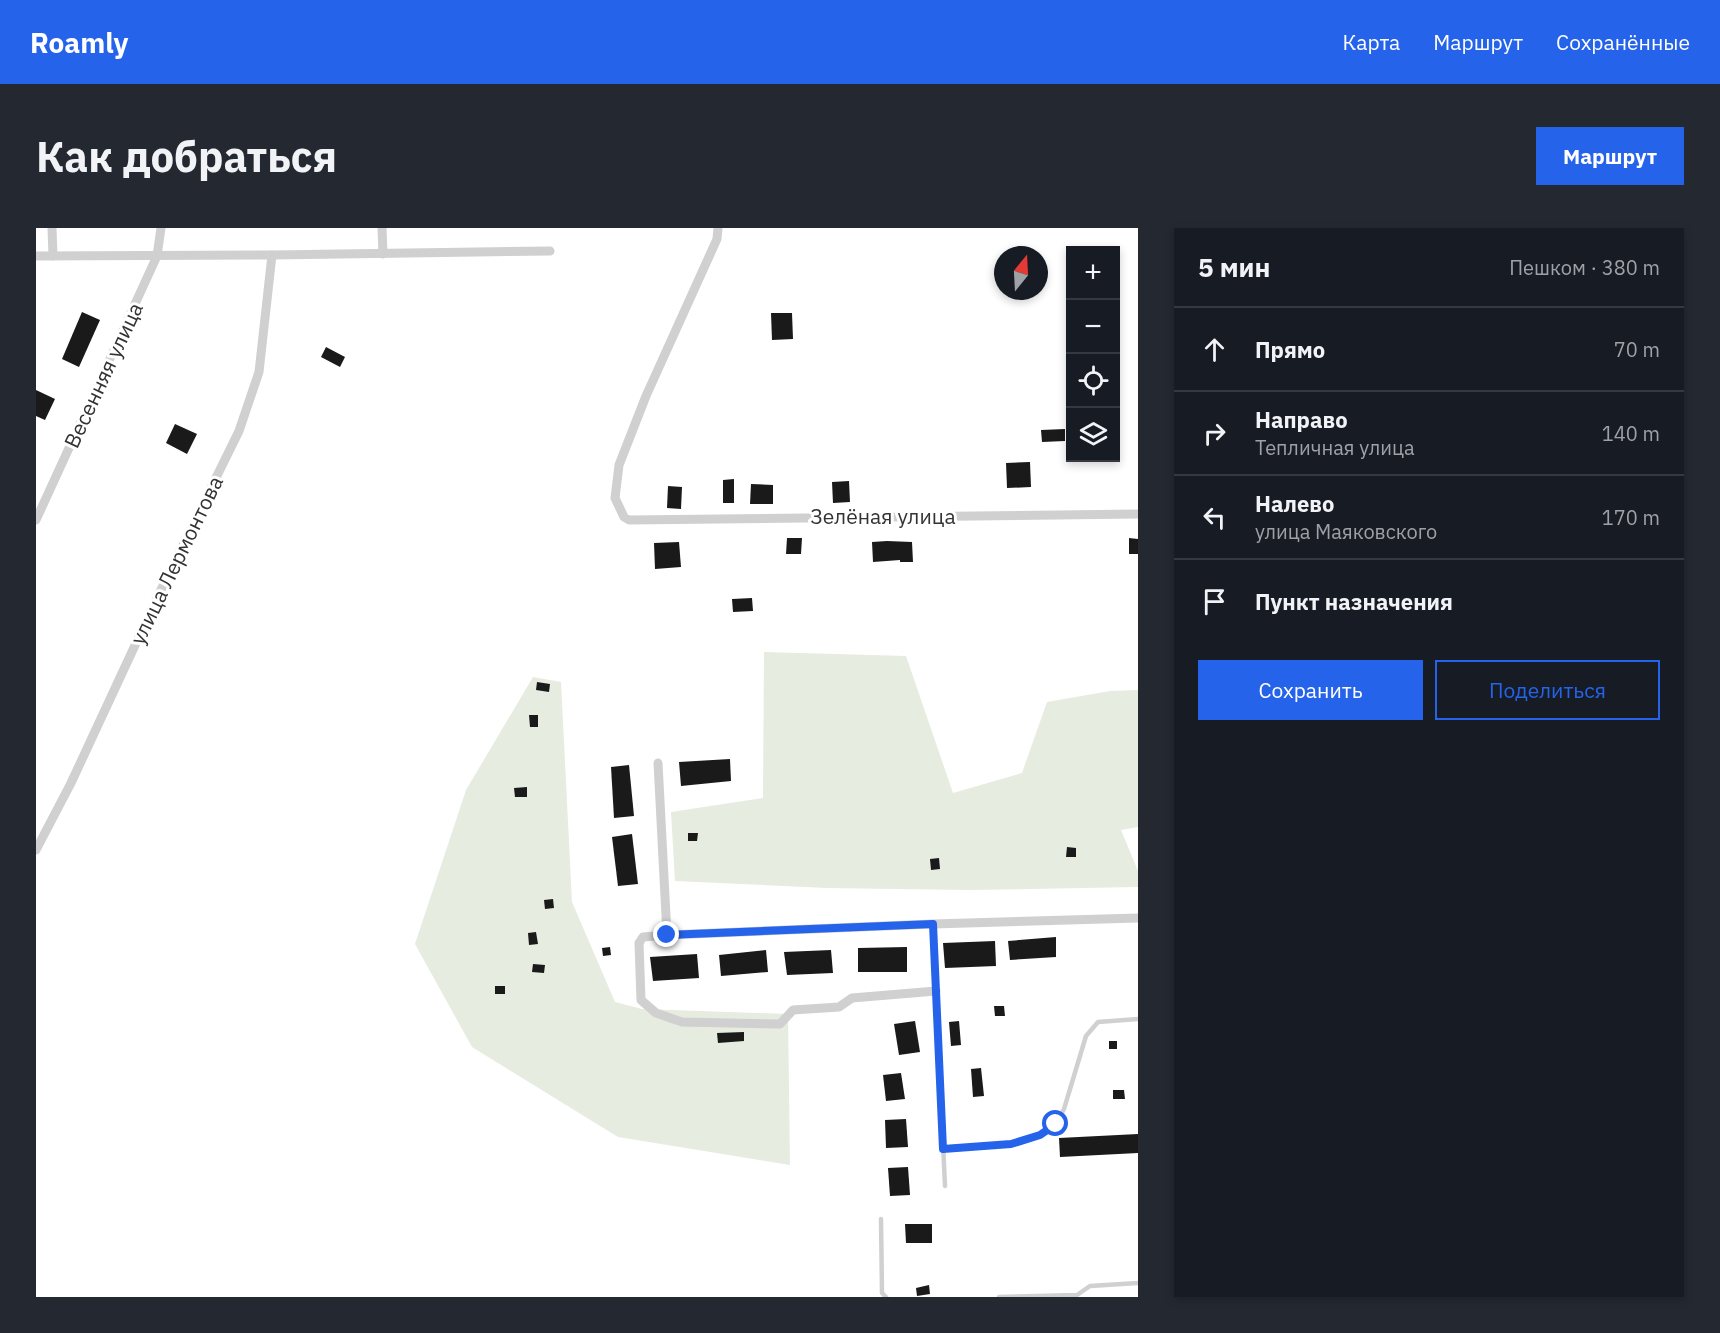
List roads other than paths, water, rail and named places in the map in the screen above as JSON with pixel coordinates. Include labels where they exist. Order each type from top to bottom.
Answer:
[{"type":"street","points":[[52,228],[53,256]]},
{"type":"street","name":"Весенняя улица","points":[[36,520],[157,256],[162,228]]},
{"type":"street","points":[[382,228],[383,254]]},
{"type":"street","name":"Зелёная улица","points":[[718,228],[717,239],[646,396],[619,465],[615,498],[624,517],[629,520],[1138,514]]},
{"type":"street","points":[[36,256],[550,251]]},
{"type":"street","name":"улица Лермонтова","points":[[36,850],[71,783],[238,431],[259,372],[272,255]]},
{"type":"street","points":[[658,763],[667,935]]},
{"type":"street","points":[[936,991],[852,998],[839,1007],[793,1010],[780,1024],[682,1022],[656,1013],[641,1000],[639,943],[643,937],[667,935],[1138,918]]},
{"type":"lane","points":[[933,924],[945,1186]]},
{"type":"lane","points":[[943,1149],[1011,1144],[1040,1135],[1056,1124],[1064,1109],[1086,1036],[1098,1022],[1138,1019]]},
{"type":"lane","points":[[881,1219],[882,1293],[886,1297]]},
{"type":"lane","points":[[999,1297],[1077,1295],[1090,1286],[1138,1283]]}]
